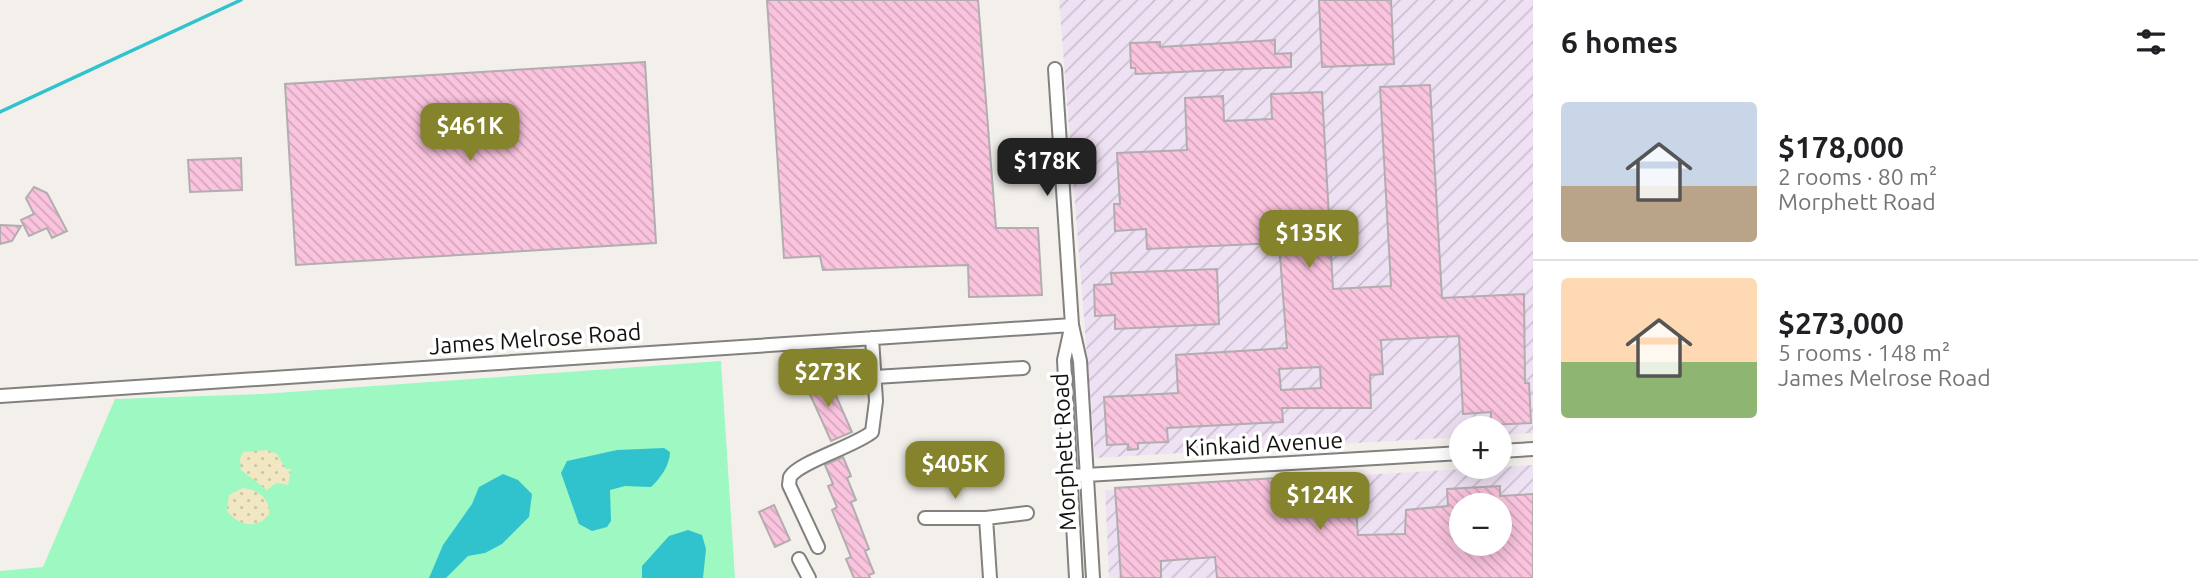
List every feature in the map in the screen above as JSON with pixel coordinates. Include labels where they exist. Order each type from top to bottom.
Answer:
[{"type":"street","name":"Morphett Road","points":[[1055,69],[1072,325],[1080,361],[1093,578]]},
{"type":"street","name":"Morphett Road","points":[[1072,325],[1065,360],[1076,578]]},
{"type":"street","name":"James Melrose Road","points":[[0,396],[1072,325]]},
{"type":"street","points":[[818,547],[789,485],[790,477],[800,467],[860,442],[872,432],[875,420],[875,377],[872,338]]},
{"type":"street","points":[[875,377],[1023,368]]},
{"type":"street","points":[[1512,450],[1533,449]]},
{"type":"street","name":"Kinkaid Avenue","points":[[1069,476],[1449,454]]},
{"type":"street","points":[[925,518],[986,519],[1027,513]]},
{"type":"street","points":[[986,519],[990,578]]},
{"type":"street","points":[[799,559],[809,578]]},
{"type":"shaded area","points":[[1059,0],[1533,0],[1533,433],[1512,434],[1512,416],[1449,416],[1449,438],[1095,458]]},
{"type":"shaded area","points":[[1533,465],[1533,578],[1109,578],[1105,490],[1449,470],[1449,479],[1512,479],[1512,466]]},
{"type":"green space","points":[[721,361],[735,578],[0,578],[0,571],[43,567],[115,399],[262,394]]},
{"type":"sand","points":[[267,450],[277,454],[286,469],[291,469],[288,485],[276,483],[267,490],[241,470],[240,459],[243,452]]},
{"type":"sand","points":[[243,488],[258,493],[268,504],[269,514],[254,524],[242,523],[227,511],[229,495]]},
{"type":"water","points":[[664,448],[670,452],[668,462],[651,487],[625,486],[610,490],[611,521],[607,527],[592,531],[579,524],[561,473],[567,461],[617,450]]},
{"type":"water","points":[[503,474],[518,480],[532,494],[529,517],[502,544],[485,553],[468,556],[446,578],[429,578],[443,545],[472,504],[479,487]]},
{"type":"water","points":[[688,530],[702,535],[706,549],[703,578],[642,578],[642,566],[669,536]]},
{"type":"building","points":[[767,0],[978,0],[996,228],[1038,228],[1042,295],[969,297],[968,265],[823,270],[820,256],[784,258]]},
{"type":"building","points":[[1319,0],[1391,0],[1394,64],[1322,67]]},
{"type":"building","points":[[1275,40],[1275,54],[1291,53],[1291,67],[1136,74],[1135,68],[1131,68],[1130,43],[1160,42],[1160,47]]},
{"type":"building","points":[[645,62],[656,243],[296,265],[285,84]]},
{"type":"building","points":[[1430,85],[1442,298],[1524,294],[1525,383],[1529,383],[1531,423],[1512,424],[1512,416],[1491,416],[1491,412],[1463,414],[1459,336],[1381,340],[1383,374],[1370,375],[1371,408],[1282,408],[1283,422],[1167,428],[1168,442],[1138,443],[1138,449],[1128,450],[1128,444],[1107,445],[1104,397],[1178,393],[1176,355],[1287,348],[1279,243],[1147,249],[1146,229],[1115,231],[1114,204],[1120,204],[1117,153],[1187,150],[1185,98],[1223,96],[1224,121],[1272,119],[1271,94],[1322,92],[1333,289],[1391,286],[1380,87]],"holes":[[[1320,367],[1321,388],[1281,390],[1279,369]]]},
{"type":"building","points":[[241,158],[242,190],[190,192],[188,160]]},
{"type":"building","points":[[34,187],[47,193],[67,231],[52,238],[47,228],[29,236],[21,220],[34,214],[26,198]]},
{"type":"building","points":[[0,225],[21,226],[12,241],[0,244]]},
{"type":"building","points":[[1217,269],[1219,324],[1115,329],[1115,315],[1095,316],[1094,285],[1112,284],[1111,273]]},
{"type":"building","points":[[818,375],[826,392],[833,389],[852,432],[831,441],[804,381]]},
{"type":"building","points":[[843,457],[851,476],[847,478],[856,500],[851,502],[869,549],[865,551],[874,573],[869,575],[870,578],[854,578],[846,559],[851,557],[832,510],[837,507],[828,486],[833,484],[825,465]]},
{"type":"building","points":[[1343,474],[1344,497],[1355,497],[1358,535],[1405,534],[1406,510],[1448,506],[1447,489],[1500,486],[1500,493],[1449,493],[1449,556],[1512,556],[1512,495],[1533,494],[1533,578],[1217,578],[1215,557],[1161,561],[1161,578],[1121,578],[1115,488]]},
{"type":"building","points":[[774,505],[790,540],[775,547],[759,512]]},
{"type":"waterway","points":[[0,112],[241,0]]}]
